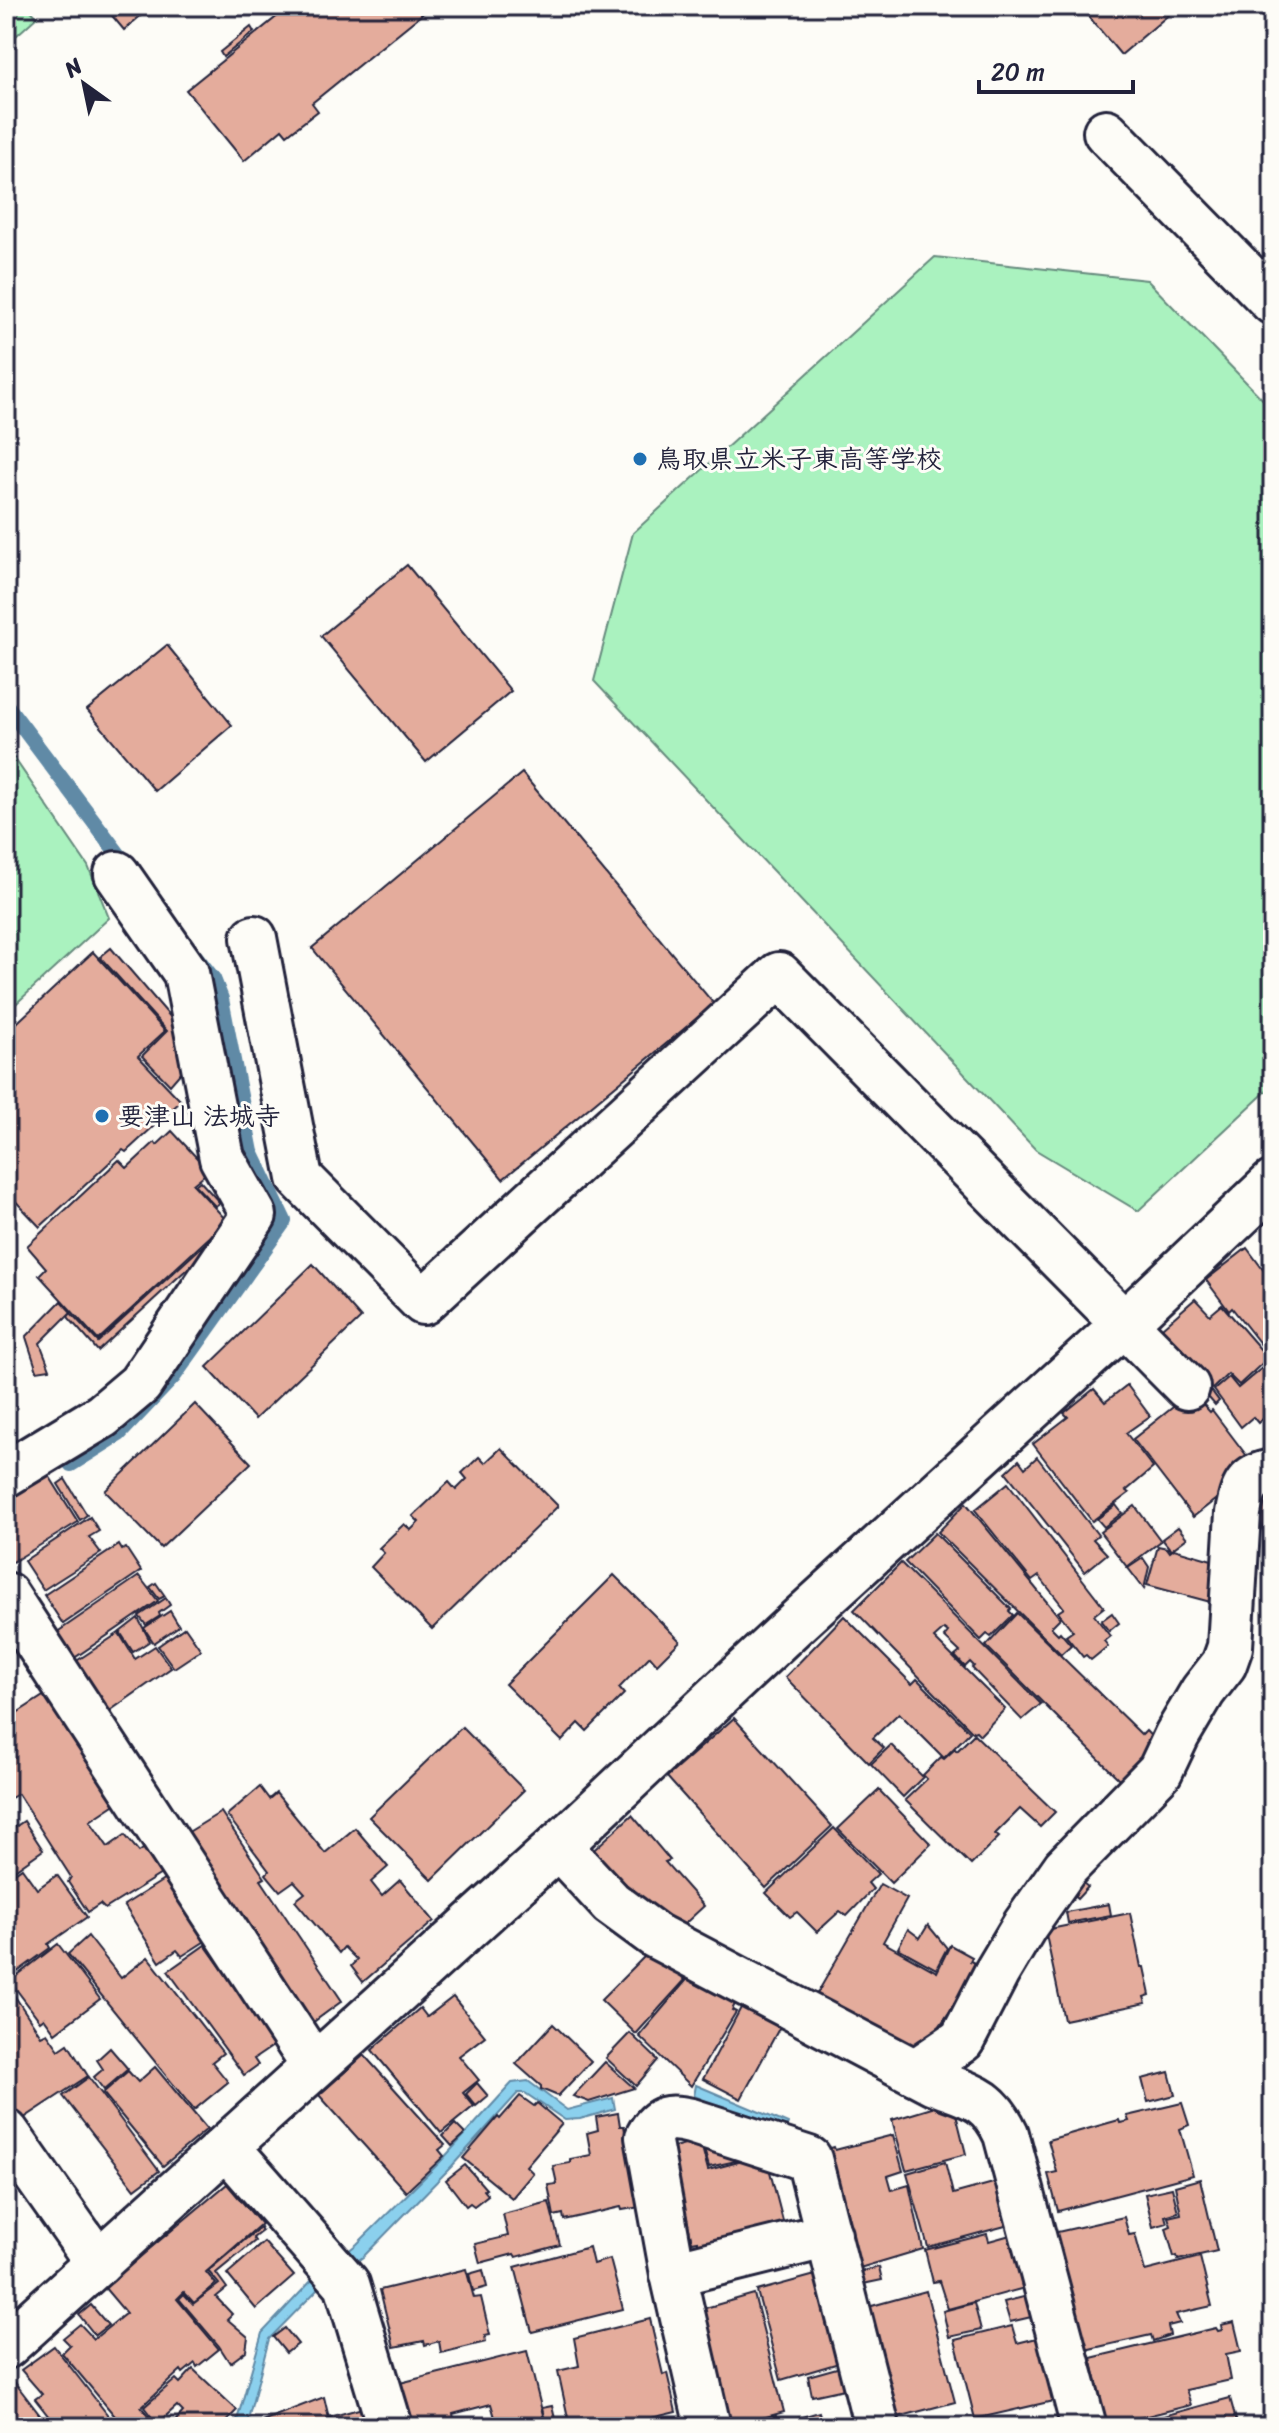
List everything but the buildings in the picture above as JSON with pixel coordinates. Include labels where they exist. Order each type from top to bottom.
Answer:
[{"type":"street","points":[[1106,132],[1273,302]]},
{"type":"street","points":[[6,1474],[102,1416],[140,1384],[254,1215],[222,1158],[186,973],[117,874]]},
{"type":"street","points":[[254,938],[300,1178],[423,1302],[779,975],[1187,1387]]},
{"type":"street","points":[[6,2346],[558,1846],[1273,1183]]},
{"type":"street","points":[[915,2072],[962,2040],[1025,1925],[1065,1868],[1160,1771],[1203,1691],[1224,1664],[1230,1647],[1238,1513],[1242,1495],[1246,1484],[1258,1475],[1273,1472]]},
{"type":"street","points":[[6,1595],[314,2066]]},
{"type":"street","points":[[558,1846],[611,1903],[656,1936],[915,2072],[976,2098],[991,2108],[1006,2134],[1084,2427]]},
{"type":"street","points":[[708,2427],[673,2274],[648,2137],[663,2118],[691,2121],[809,2159],[877,2427]]},
{"type":"street","points":[[6,2132],[98,2263]]},
{"type":"street","points":[[227,2147],[347,2284],[390,2427]]},
{"type":"street","points":[[673,2274],[829,2235]]},
{"type":"green space","points":[[6,6],[27,6],[37,17],[6,45]]},
{"type":"green space","points":[[935,257],[1147,280],[1273,410],[1273,1085],[1138,1211],[1036,1150],[594,681],[633,533]]},
{"type":"green space","points":[[6,746],[88,866],[109,918],[6,1013]]},
{"type":"water","points":[[528,2081],[567,2110],[613,2098],[615,2109],[565,2120],[525,2093],[518,2093],[363,2257],[320,2287],[269,2339],[246,2427],[235,2427],[262,2333],[313,2279],[357,2244],[440,2162],[512,2083]]},
{"type":"water","points":[[696,2085],[788,2124],[784,2134],[694,2096]]},
{"type":"waterway","points":[[6,705],[128,867]]},
{"type":"waterway","points":[[71,1464],[119,1434],[173,1377],[284,1221],[251,1152],[221,999],[213,979],[195,956]]},
{"type":"place","name":"鳥取県立米子東高等学校","points":[[640,459]]},
{"type":"place","name":"要津山 法城寺","points":[[102,1116]]}]
